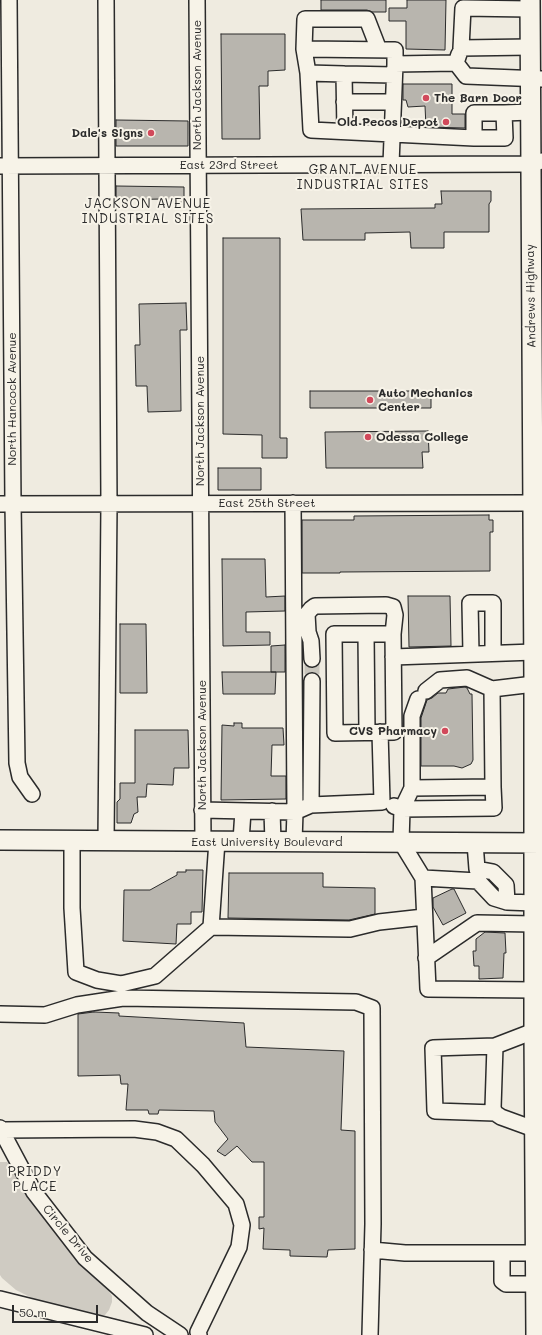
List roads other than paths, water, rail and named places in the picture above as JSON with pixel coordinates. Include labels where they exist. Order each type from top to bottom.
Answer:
[{"type":"main road","name":"Andrews Highway","points":[[530,4],[530,47],[536,79],[534,122],[536,163],[537,433],[533,503],[534,684],[538,843],[536,914],[538,958],[534,990],[538,1031],[534,1129],[538,1157],[538,1332]]},
{"type":"main road","name":"East University Boulevard","points":[[0,840],[538,843]]},
{"type":"street","name":"North Hancock Avenue","points":[[10,0],[5,166],[7,504],[17,763],[20,776],[32,794]]},
{"type":"street","points":[[106,0],[108,504],[106,841]]},
{"type":"street","name":"North Jackson Avenue","points":[[197,0],[202,810],[210,841],[211,927]]},
{"type":"street","points":[[456,63],[461,48],[463,8],[530,4]]},
{"type":"street","points":[[379,50],[367,19],[305,19],[304,49],[308,73],[311,130],[474,138],[505,138],[504,113]]},
{"type":"street","points":[[461,48],[530,47]]},
{"type":"street","points":[[304,49],[395,50],[391,164]]},
{"type":"street","points":[[456,63],[466,76],[536,79]]},
{"type":"street","points":[[308,73],[344,74],[456,63]]},
{"type":"street","points":[[344,74],[345,131]]},
{"type":"street","points":[[344,102],[393,102]]},
{"type":"street","points":[[474,138],[474,112],[504,113],[534,122]]},
{"type":"street","name":"East 23rd Street","points":[[5,166],[536,163]]},
{"type":"street","points":[[293,503],[296,812],[294,842]]},
{"type":"street","name":"East 25th Street","points":[[7,504],[533,503]]},
{"type":"street","points":[[471,654],[470,604],[492,603],[493,653]]},
{"type":"street","points":[[312,698],[304,685],[304,646],[308,632],[308,614],[311,609],[315,606],[386,605],[393,607],[395,615],[392,657],[394,732],[335,733],[334,649],[334,634],[393,634]]},
{"type":"street","points":[[308,632],[311,641],[312,659]]},
{"type":"street","points":[[366,634],[374,732],[382,802]]},
{"type":"street","points":[[392,657],[534,652]]},
{"type":"street","points":[[534,684],[492,689],[467,678],[440,680],[422,695],[412,716],[412,788],[402,808],[401,842],[423,878],[428,989],[534,990]]},
{"type":"street","points":[[311,805],[312,681]]},
{"type":"street","points":[[202,810],[296,812],[311,805],[382,802],[402,808],[494,808],[492,689]]},
{"type":"street","points":[[412,788],[494,788]]},
{"type":"street","points":[[241,842],[243,811]]},
{"type":"street","points":[[272,811],[273,842]]},
{"type":"street","points":[[72,840],[72,908],[76,972],[97,980],[121,984],[155,976],[211,927],[350,929],[379,922],[424,917]]},
{"type":"street","points":[[475,843],[478,875]]},
{"type":"street","points":[[423,878],[478,875],[493,872],[506,885],[507,902],[536,914]]},
{"type":"street","points":[[426,958],[477,923],[536,914]]},
{"type":"street","points":[[0,1014],[45,1015],[77,1005],[123,998],[356,1002],[372,1008],[372,1250],[370,1335]]},
{"type":"street","points":[[496,1113],[435,1111],[433,1048],[495,1046],[538,1031]]},
{"type":"street","points":[[495,1046],[493,1108],[501,1117],[534,1129]]},
{"type":"street","points":[[1,1129],[134,1129],[157,1132],[176,1139],[203,1164],[236,1204],[242,1225],[239,1247],[198,1332],[199,1335]]},
{"type":"street","name":"Circle Drive","points":[[1,1129],[34,1192],[85,1258],[147,1313],[180,1335]]},
{"type":"street","points":[[372,1250],[405,1253],[502,1253],[537,1246]]},
{"type":"street","points":[[502,1253],[502,1280],[506,1284],[537,1279]]},
{"type":"street","points":[[0,1299],[145,1335]]},
{"type":"tunnel","points":[[312,659],[312,681]]},
{"type":"place","name":"The Barn Door","points":[[426,98]]},
{"type":"place","name":"Old Pecos Depot","points":[[446,122]]},
{"type":"place","name":"Dale's Signs","points":[[151,133]]},
{"type":"place","name":"Auto Mechanics Center","points":[[370,400]]},
{"type":"place","name":"Odessa College","points":[[368,437]]},
{"type":"place","name":"CVS Pharmacy","points":[[445,731]]},
{"type":"district","name":"GRANT AVENUE INDUSTRIAL SITES","points":[[363,178]]},
{"type":"district","name":"JACKSON AVENUE INDUSTRIAL SITES","points":[[148,212]]},
{"type":"district","name":"PRIDDY PLACE","points":[[35,1180]]}]
